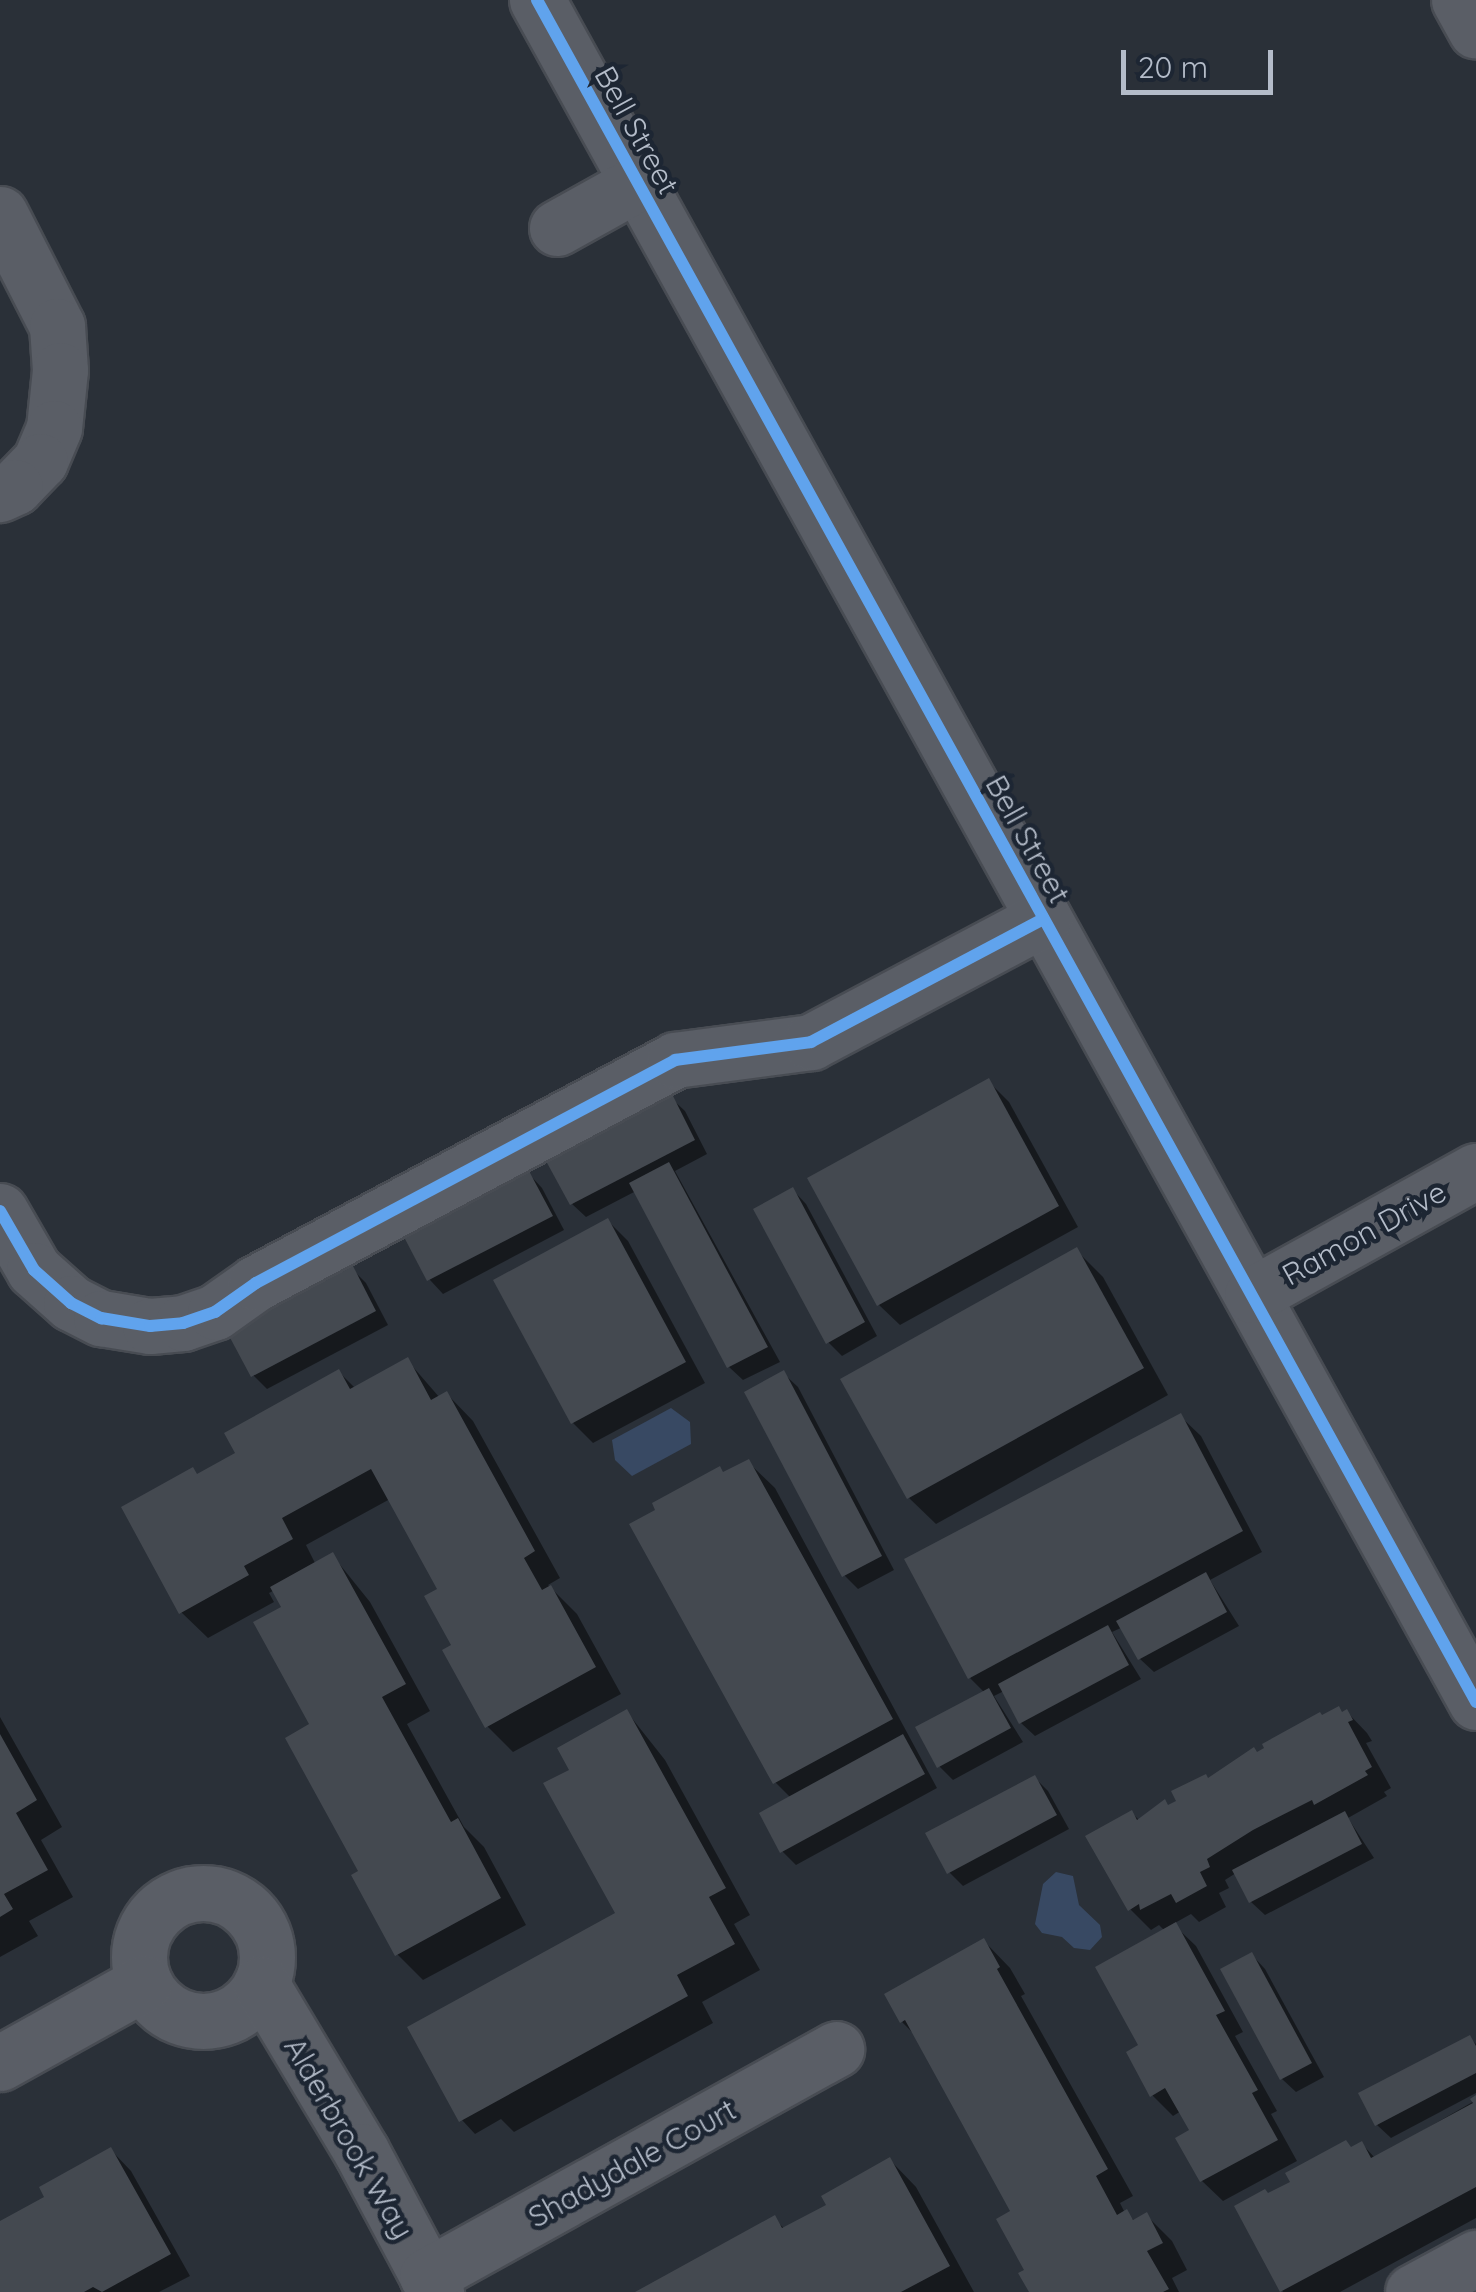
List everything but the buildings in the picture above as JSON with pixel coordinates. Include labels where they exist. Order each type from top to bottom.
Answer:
[{"type":"street","name":"Bell Street","points":[[537,0],[1476,1702]]},
{"type":"street","points":[[1458,0],[1476,31]]},
{"type":"street","points":[[558,228],[638,184]]},
{"type":"street","points":[[0,214],[57,326],[60,370],[54,428],[40,462],[15,487],[0,494]]},
{"type":"street","points":[[0,1211],[34,1270],[71,1303],[101,1318],[134,1324],[183,1322],[215,1312],[256,1283],[674,1060],[811,1042],[1043,919]]},
{"type":"street","name":"Ramon Drive","points":[[1252,1295],[1476,1171]]},
{"type":"street","points":[[204,1892],[234,1901],[258,1922],[267,1964],[261,1984],[249,2002],[212,2020],[172,2014],[144,1984],[138,1952],[148,1922],[182,1895],[204,1892]]},
{"type":"street","points":[[0,2063],[144,1984]]},
{"type":"street","name":"Alderbrook Way","points":[[261,1984],[361,2151],[432,2284]]},
{"type":"street","name":"Shadydale Court","points":[[432,2284],[836,2050]]},
{"type":"street","points":[[1413,2292],[1476,2258]]},
{"type":"water","points":[[671,1408],[690,1422],[691,1444],[632,1476],[615,1460],[612,1440]]},
{"type":"water","points":[[1056,1872],[1073,1876],[1079,1905],[1100,1925],[1102,1937],[1090,1950],[1074,1948],[1062,1937],[1042,1933],[1035,1924],[1043,1884]]},
{"type":"cycle path","points":[[537,0],[1476,1702]]},
{"type":"cycle path","points":[[0,1211],[34,1270],[71,1303],[101,1318],[150,1326],[183,1323],[215,1312],[256,1283],[675,1060],[811,1042],[1043,919]]}]
